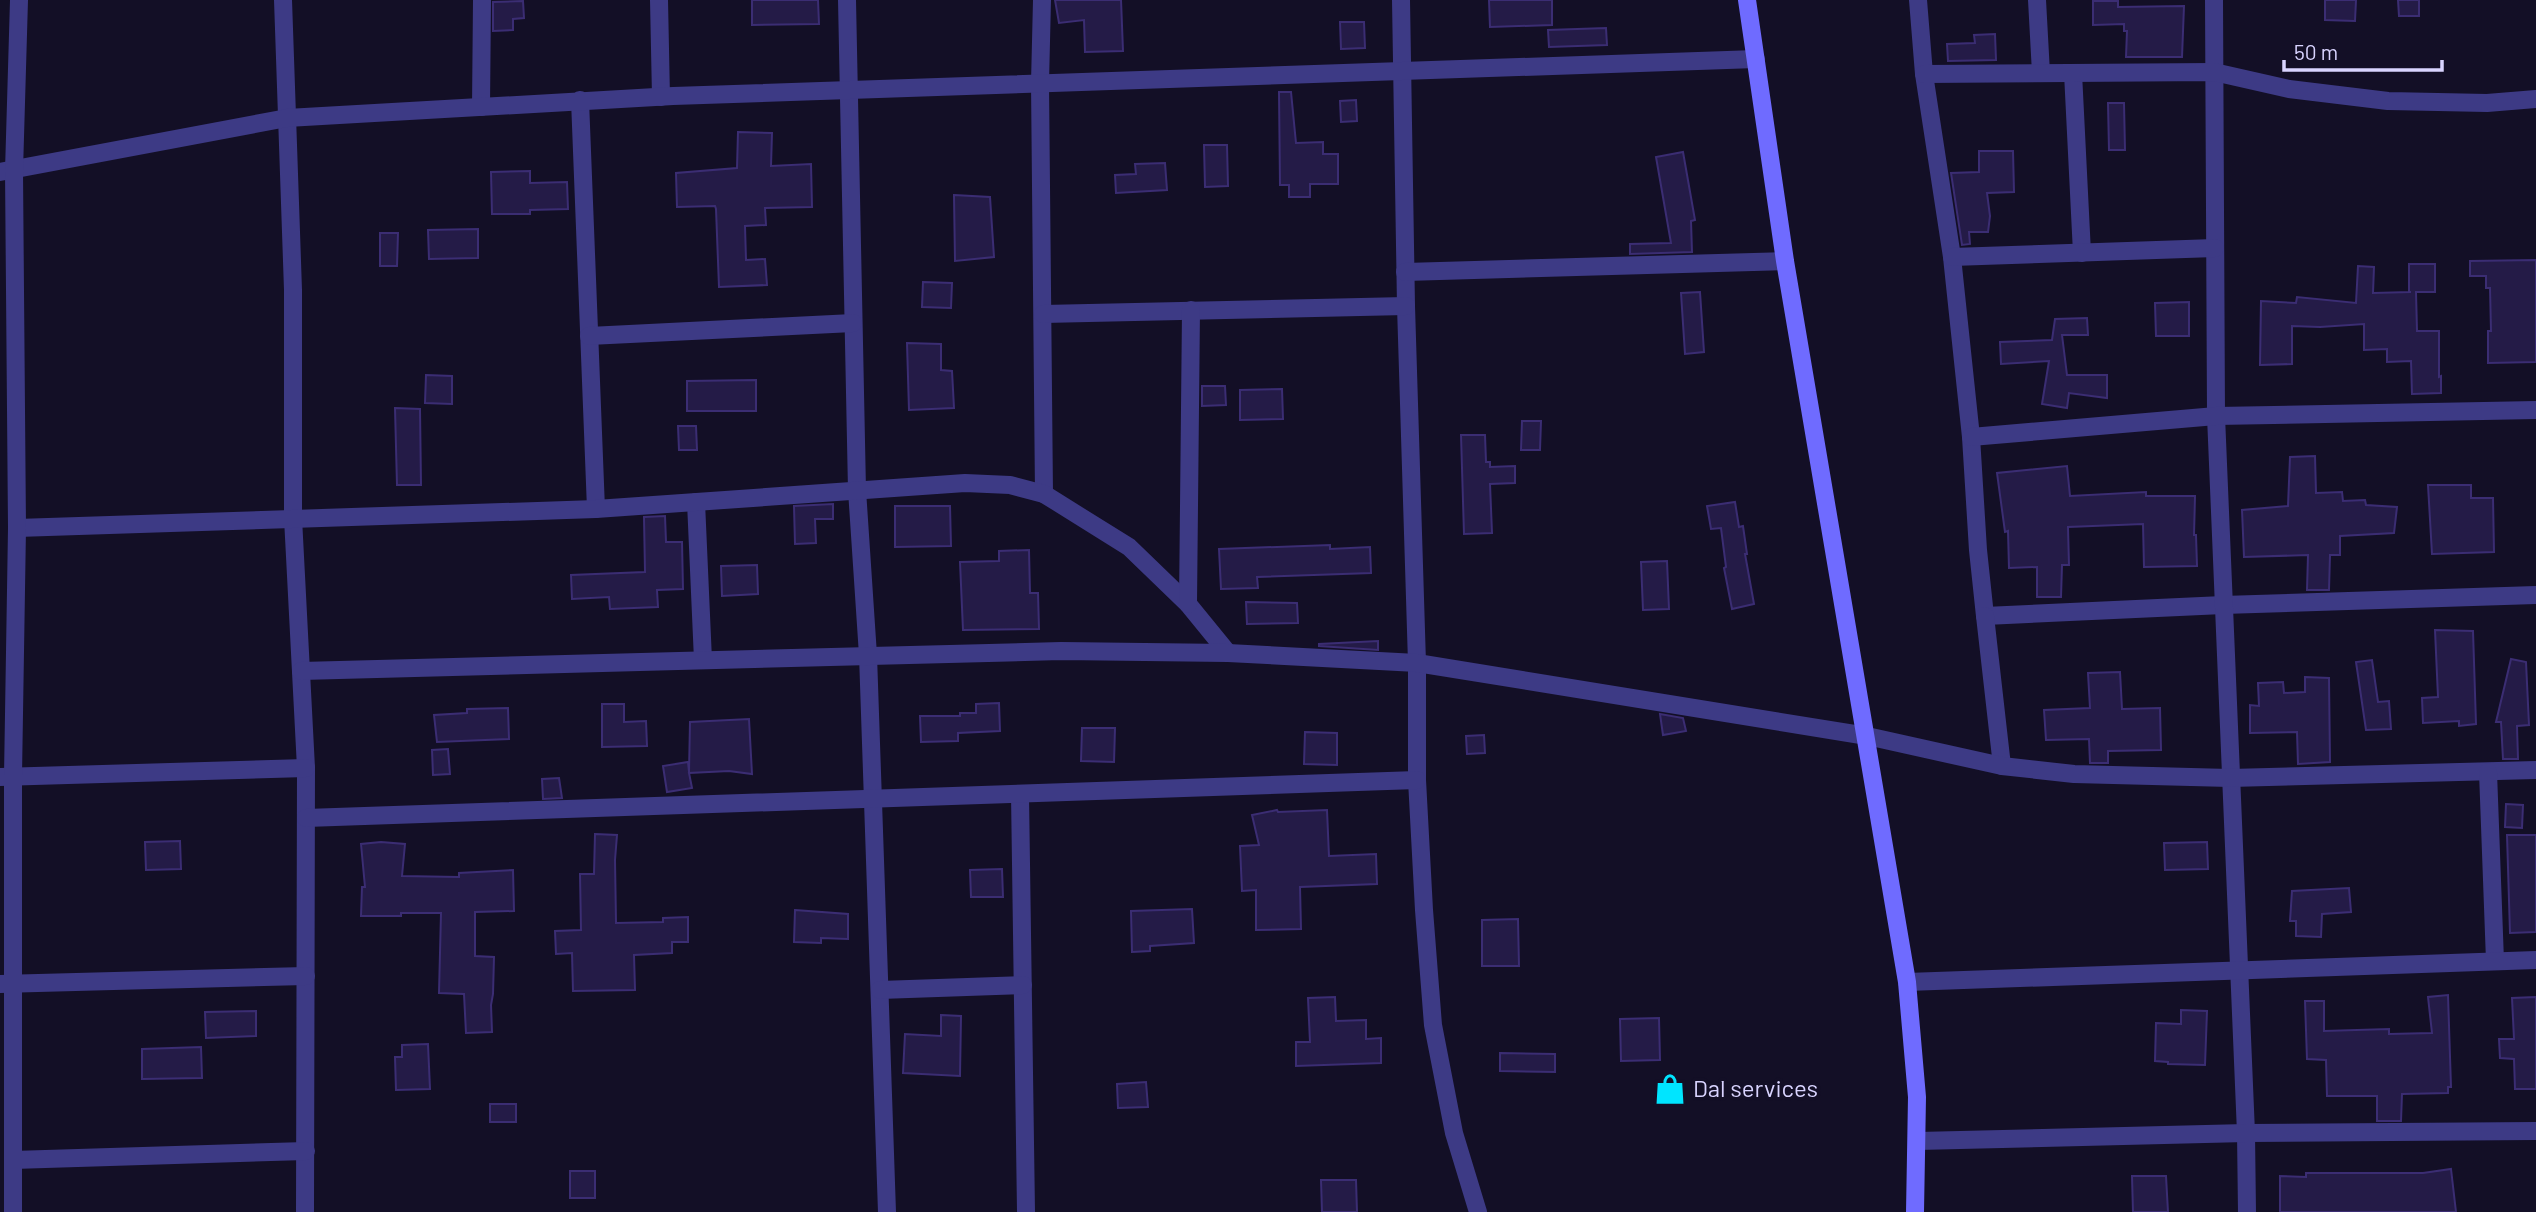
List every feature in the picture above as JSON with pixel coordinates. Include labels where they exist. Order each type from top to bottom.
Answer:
[{"type":"main road","points":[[1747,0],[1785,261],[1867,736],[1906,982],[1917,1097],[1915,1212]]},
{"type":"street","points":[[13,1212],[6,984],[6,776],[8,603],[17,527],[7,172],[19,0]]},
{"type":"street","points":[[283,0],[293,290],[293,518],[306,768],[305,1212]]},
{"type":"street","points":[[481,107],[482,0]]},
{"type":"street","points":[[659,0],[661,97]]},
{"type":"street","points":[[847,0],[857,490],[874,798],[887,1212]]},
{"type":"street","points":[[1042,0],[1040,83],[1044,494]]},
{"type":"street","points":[[1401,0],[1405,272],[1417,663],[1416,780],[1433,1025],[1454,1133],[1478,1212]]},
{"type":"street","points":[[1918,0],[1924,74],[1952,257],[1971,437],[1978,550],[2002,766]]},
{"type":"street","points":[[2037,0],[2041,73]]},
{"type":"street","points":[[2214,0],[2216,416],[2240,969],[2247,1212]]},
{"type":"street","points":[[7,172],[287,118],[580,100],[1756,59]]},
{"type":"street","points":[[1924,74],[2214,72],[2289,89],[2388,101],[2487,103],[2536,99]]},
{"type":"street","points":[[2073,73],[2082,253]]},
{"type":"street","points":[[580,100],[596,509]]},
{"type":"street","points":[[1952,257],[2215,248]]},
{"type":"street","points":[[1405,272],[1785,261]]},
{"type":"street","points":[[1043,314],[1406,306]]},
{"type":"street","points":[[1188,604],[1191,310]]},
{"type":"street","points":[[589,336],[853,323]]},
{"type":"street","points":[[1971,437],[2216,416],[2536,410]]},
{"type":"street","points":[[17,527],[596,509],[857,490],[965,484],[1010,485],[1044,494],[1129,547],[1188,604],[1228,653]]},
{"type":"street","points":[[696,502],[703,660]]},
{"type":"street","points":[[1985,616],[2536,595]]},
{"type":"street","points":[[301,671],[1061,651],[1228,653],[1417,663],[1867,736],[2002,766],[2074,774],[2230,778],[2536,770]]},
{"type":"street","points":[[6,776],[306,768]]},
{"type":"street","points":[[2488,772],[2495,961]]},
{"type":"street","points":[[306,818],[1416,780]]},
{"type":"street","points":[[1020,794],[1026,1212]]},
{"type":"street","points":[[1906,982],[2536,960]]},
{"type":"street","points":[[6,984],[306,976]]},
{"type":"street","points":[[880,990],[1023,985]]},
{"type":"street","points":[[1917,1141],[2246,1133],[2536,1131]]},
{"type":"street","points":[[13,1160],[306,1151]]},
{"type":"building","points":[[752,0],[818,0],[819,24],[752,25]]},
{"type":"building","points":[[1055,0],[1121,0],[1123,51],[1085,52],[1084,20],[1059,23]]},
{"type":"building","points":[[1489,0],[1552,0],[1552,25],[1490,27]]},
{"type":"building","points":[[2325,0],[2356,0],[2355,21],[2325,20]]},
{"type":"building","points":[[2398,0],[2419,0],[2419,16],[2399,16]]},
{"type":"building","points":[[523,1],[524,18],[513,19],[513,30],[493,31],[493,2]]},
{"type":"building","points":[[2093,1],[2118,1],[2118,7],[2184,6],[2182,57],[2126,57],[2127,31],[2124,31],[2124,24],[2093,25]]},
{"type":"building","points":[[1340,22],[1364,22],[1365,48],[1341,49]]},
{"type":"building","points":[[1606,28],[1607,45],[1549,47],[1548,30]]},
{"type":"building","points":[[1995,34],[1996,60],[1948,61],[1947,44],[1975,43],[1974,35]]},
{"type":"building","points":[[1279,92],[1291,92],[1296,143],[1323,142],[1323,154],[1338,154],[1338,184],[1310,184],[1310,197],[1289,197],[1289,185],[1280,185]]},
{"type":"building","points":[[1356,100],[1357,121],[1341,122],[1340,101]]},
{"type":"building","points":[[2108,103],[2124,103],[2125,150],[2109,150]]},
{"type":"building","points":[[738,132],[772,133],[771,166],[811,164],[812,207],[765,208],[766,225],[745,226],[746,260],[765,259],[767,285],[719,287],[715,206],[677,207],[676,173],[737,168]]},
{"type":"building","points":[[1204,145],[1227,145],[1228,186],[1205,187]]},
{"type":"building","points":[[1979,151],[2013,151],[2014,192],[1987,193],[1990,216],[1988,232],[1969,232],[1970,244],[1962,245],[1951,173],[1979,172]]},
{"type":"building","points":[[1683,152],[1695,220],[1691,221],[1692,252],[1630,254],[1630,244],[1671,243],[1656,157]]},
{"type":"building","points":[[1165,163],[1167,190],[1116,193],[1115,175],[1136,174],[1135,164]]},
{"type":"building","points":[[530,171],[530,183],[567,182],[568,209],[530,210],[530,214],[492,214],[491,172]]},
{"type":"building","points":[[954,195],[990,197],[994,257],[955,261]]},
{"type":"building","points":[[478,229],[478,258],[429,259],[428,230]]},
{"type":"building","points":[[380,233],[398,233],[397,266],[380,266]]},
{"type":"building","points":[[2536,260],[2536,362],[2488,363],[2488,331],[2491,331],[2490,288],[2486,288],[2486,276],[2470,276],[2470,261]]},
{"type":"building","points":[[2409,264],[2435,264],[2435,292],[2416,292],[2417,331],[2439,331],[2441,393],[2412,394],[2411,361],[2387,362],[2387,349],[2364,350],[2364,324],[2292,326],[2292,364],[2260,365],[2261,301],[2296,303],[2297,297],[2356,303],[2358,266],[2374,267],[2373,293],[2411,292]]},
{"type":"building","points":[[923,282],[952,283],[951,308],[922,307]]},
{"type":"building","points":[[1700,292],[1704,352],[1685,354],[1681,293]]},
{"type":"building","points":[[2189,302],[2189,336],[2156,336],[2155,303]]},
{"type":"building","points":[[2087,318],[2088,335],[2062,335],[2067,375],[2107,375],[2107,398],[2069,393],[2067,408],[2042,404],[2049,361],[2001,364],[2000,342],[2052,340],[2055,319]]},
{"type":"building","points":[[907,343],[941,344],[941,370],[952,371],[954,408],[909,410]]},
{"type":"building","points":[[426,375],[452,376],[452,404],[425,403]]},
{"type":"building","points":[[756,380],[756,411],[687,411],[687,381]]},
{"type":"building","points":[[1202,386],[1225,386],[1226,405],[1202,406]]},
{"type":"building","points":[[1282,389],[1283,419],[1240,420],[1240,390]]},
{"type":"building","points":[[395,408],[420,409],[421,485],[397,485]]},
{"type":"building","points":[[1522,421],[1541,421],[1540,450],[1521,450]]},
{"type":"building","points":[[678,426],[696,426],[697,450],[679,450]]},
{"type":"building","points":[[1461,435],[1485,435],[1486,462],[1490,462],[1490,467],[1515,466],[1515,483],[1490,484],[1492,533],[1464,534]]},
{"type":"building","points":[[2315,456],[2316,493],[2342,492],[2343,501],[2365,500],[2366,505],[2397,507],[2394,533],[2340,536],[2340,555],[2330,555],[2329,590],[2307,590],[2308,555],[2244,557],[2242,510],[2288,506],[2290,457]]},
{"type":"building","points":[[2067,466],[2070,496],[2146,492],[2146,496],[2195,496],[2194,535],[2197,566],[2144,567],[2143,524],[2068,527],[2069,565],[2062,565],[2061,597],[2037,597],[2037,567],[2009,568],[2008,531],[2005,532],[1997,473]]},
{"type":"building","points":[[2428,485],[2471,485],[2471,498],[2493,498],[2494,552],[2432,554]]},
{"type":"building","points":[[1735,502],[1739,527],[1743,526],[1754,604],[1732,609],[1724,568],[1721,528],[1711,529],[1707,506]]},
{"type":"building","points":[[833,504],[833,519],[815,519],[816,543],[795,544],[794,506]]},
{"type":"building","points":[[895,506],[950,506],[951,546],[895,547]]},
{"type":"building","points":[[665,516],[666,542],[682,542],[683,589],[657,590],[658,607],[610,609],[609,597],[572,599],[571,575],[645,572],[644,517]]},
{"type":"building","points":[[1330,545],[1330,549],[1370,547],[1371,573],[1257,577],[1258,588],[1221,589],[1219,549]]},
{"type":"building","points":[[1029,550],[1030,593],[1038,593],[1039,629],[963,630],[960,562],[999,561],[999,551]]},
{"type":"building","points":[[1667,561],[1669,609],[1643,610],[1641,562]]},
{"type":"building","points":[[757,565],[758,594],[722,596],[721,566]]},
{"type":"building","points":[[1246,602],[1297,603],[1298,623],[1247,624]]},
{"type":"building","points":[[2435,630],[2473,631],[2476,724],[2459,726],[2459,721],[2423,723],[2422,698],[2438,697]]},
{"type":"building","points":[[1378,641],[1378,650],[1319,646],[1319,644]]},
{"type":"building","points":[[2511,659],[2526,662],[2529,725],[2517,726],[2518,759],[2503,759],[2501,722],[2496,722]]},
{"type":"building","points":[[2372,660],[2378,702],[2389,701],[2391,729],[2366,730],[2356,662]]},
{"type":"building","points":[[2120,672],[2122,709],[2160,708],[2161,750],[2108,751],[2108,763],[2090,763],[2089,739],[2046,740],[2044,710],[2090,708],[2088,673]]},
{"type":"building","points":[[2305,677],[2329,678],[2330,762],[2298,764],[2297,732],[2250,733],[2250,705],[2259,706],[2258,683],[2283,682],[2284,693],[2305,692]]},
{"type":"building","points":[[999,703],[1000,731],[958,733],[958,741],[921,742],[920,716],[960,716],[960,713],[976,713],[976,704]]},
{"type":"building","points":[[602,704],[624,704],[624,722],[646,721],[647,746],[602,747]]},
{"type":"building","points":[[508,708],[509,739],[437,742],[434,715],[467,713],[467,709]]},
{"type":"building","points":[[1660,714],[1683,718],[1686,731],[1663,735]]},
{"type":"building","points":[[749,719],[752,774],[729,771],[689,773],[692,788],[667,792],[663,766],[688,762],[689,772],[690,722]]},
{"type":"building","points":[[1082,728],[1115,728],[1114,762],[1081,761]]},
{"type":"building","points":[[1305,732],[1337,733],[1337,765],[1304,764]]},
{"type":"building","points":[[1484,735],[1485,753],[1467,754],[1466,736]]},
{"type":"building","points":[[448,749],[450,774],[433,775],[432,750]]},
{"type":"building","points":[[559,778],[562,798],[543,799],[542,779]]},
{"type":"building","points":[[2506,804],[2523,805],[2522,828],[2505,827]]},
{"type":"building","points":[[1277,810],[1327,810],[1329,856],[1376,854],[1377,884],[1300,887],[1301,929],[1256,930],[1256,890],[1242,891],[1240,846],[1259,845],[1252,815]]},
{"type":"building","points":[[595,834],[617,835],[616,923],[663,922],[663,918],[688,917],[688,942],[672,942],[672,953],[634,955],[635,990],[573,991],[572,953],[556,954],[555,931],[581,930],[580,874],[594,874]]},
{"type":"building","points":[[2507,835],[2536,835],[2536,932],[2510,933]]},
{"type":"building","points":[[180,841],[181,869],[146,870],[145,842]]},
{"type":"building","points":[[2207,842],[2208,869],[2165,870],[2164,843]]},
{"type":"building","points":[[361,844],[405,844],[402,876],[459,877],[459,873],[513,870],[514,911],[475,912],[475,956],[494,957],[492,1032],[466,1033],[464,994],[439,993],[441,913],[361,916],[362,887],[365,887]]},
{"type":"building","points":[[1002,869],[1003,897],[971,897],[970,870]]},
{"type":"building","points":[[2349,888],[2351,912],[2322,914],[2321,937],[2296,936],[2296,921],[2290,921],[2292,891]]},
{"type":"building","points":[[1192,909],[1194,943],[1150,946],[1150,951],[1132,952],[1131,911]]},
{"type":"building","points":[[795,910],[848,914],[848,939],[821,938],[821,943],[794,942]]},
{"type":"building","points":[[1518,919],[1519,966],[1482,966],[1482,920]]},
{"type":"building","points":[[2448,995],[2451,1087],[2448,1087],[2448,1093],[2402,1094],[2401,1121],[2377,1121],[2377,1096],[2327,1096],[2326,1060],[2307,1059],[2305,1001],[2324,1001],[2324,1031],[2389,1029],[2389,1034],[2432,1033],[2428,997]]},
{"type":"building","points":[[1335,997],[1336,1021],[1366,1020],[1366,1039],[1381,1038],[1381,1063],[1296,1066],[1296,1042],[1310,1042],[1308,998]]},
{"type":"building","points":[[2536,997],[2536,1089],[2515,1089],[2514,1059],[2500,1058],[2499,1039],[2514,1039],[2512,998]]},
{"type":"building","points":[[2181,1010],[2207,1011],[2205,1065],[2155,1061],[2156,1023],[2181,1024]]},
{"type":"building","points":[[256,1011],[256,1036],[206,1038],[205,1012]]},
{"type":"building","points":[[941,1015],[961,1016],[960,1076],[903,1073],[905,1034],[941,1036]]},
{"type":"building","points":[[1659,1018],[1660,1060],[1621,1061],[1620,1019]]},
{"type":"building","points":[[428,1044],[430,1089],[396,1090],[395,1057],[402,1057],[402,1045]]},
{"type":"building","points":[[201,1047],[202,1078],[142,1079],[142,1049]]},
{"type":"building","points":[[1500,1053],[1555,1054],[1555,1072],[1500,1071]]},
{"type":"building","points":[[1146,1082],[1148,1107],[1118,1108],[1117,1084]]},
{"type":"building","points":[[490,1104],[516,1104],[516,1122],[490,1122]]},
{"type":"building","points":[[2451,1169],[2456,1212],[2280,1212],[2280,1176],[2306,1177],[2306,1173],[2423,1173]]},
{"type":"building","points":[[570,1171],[595,1171],[595,1198],[570,1198]]},
{"type":"building","points":[[2132,1176],[2166,1176],[2168,1212],[2133,1212]]},
{"type":"building","points":[[1321,1180],[1356,1180],[1357,1212],[1322,1212]]},
{"type":"place","name":"Dal services","points":[[1670,1089]]}]
